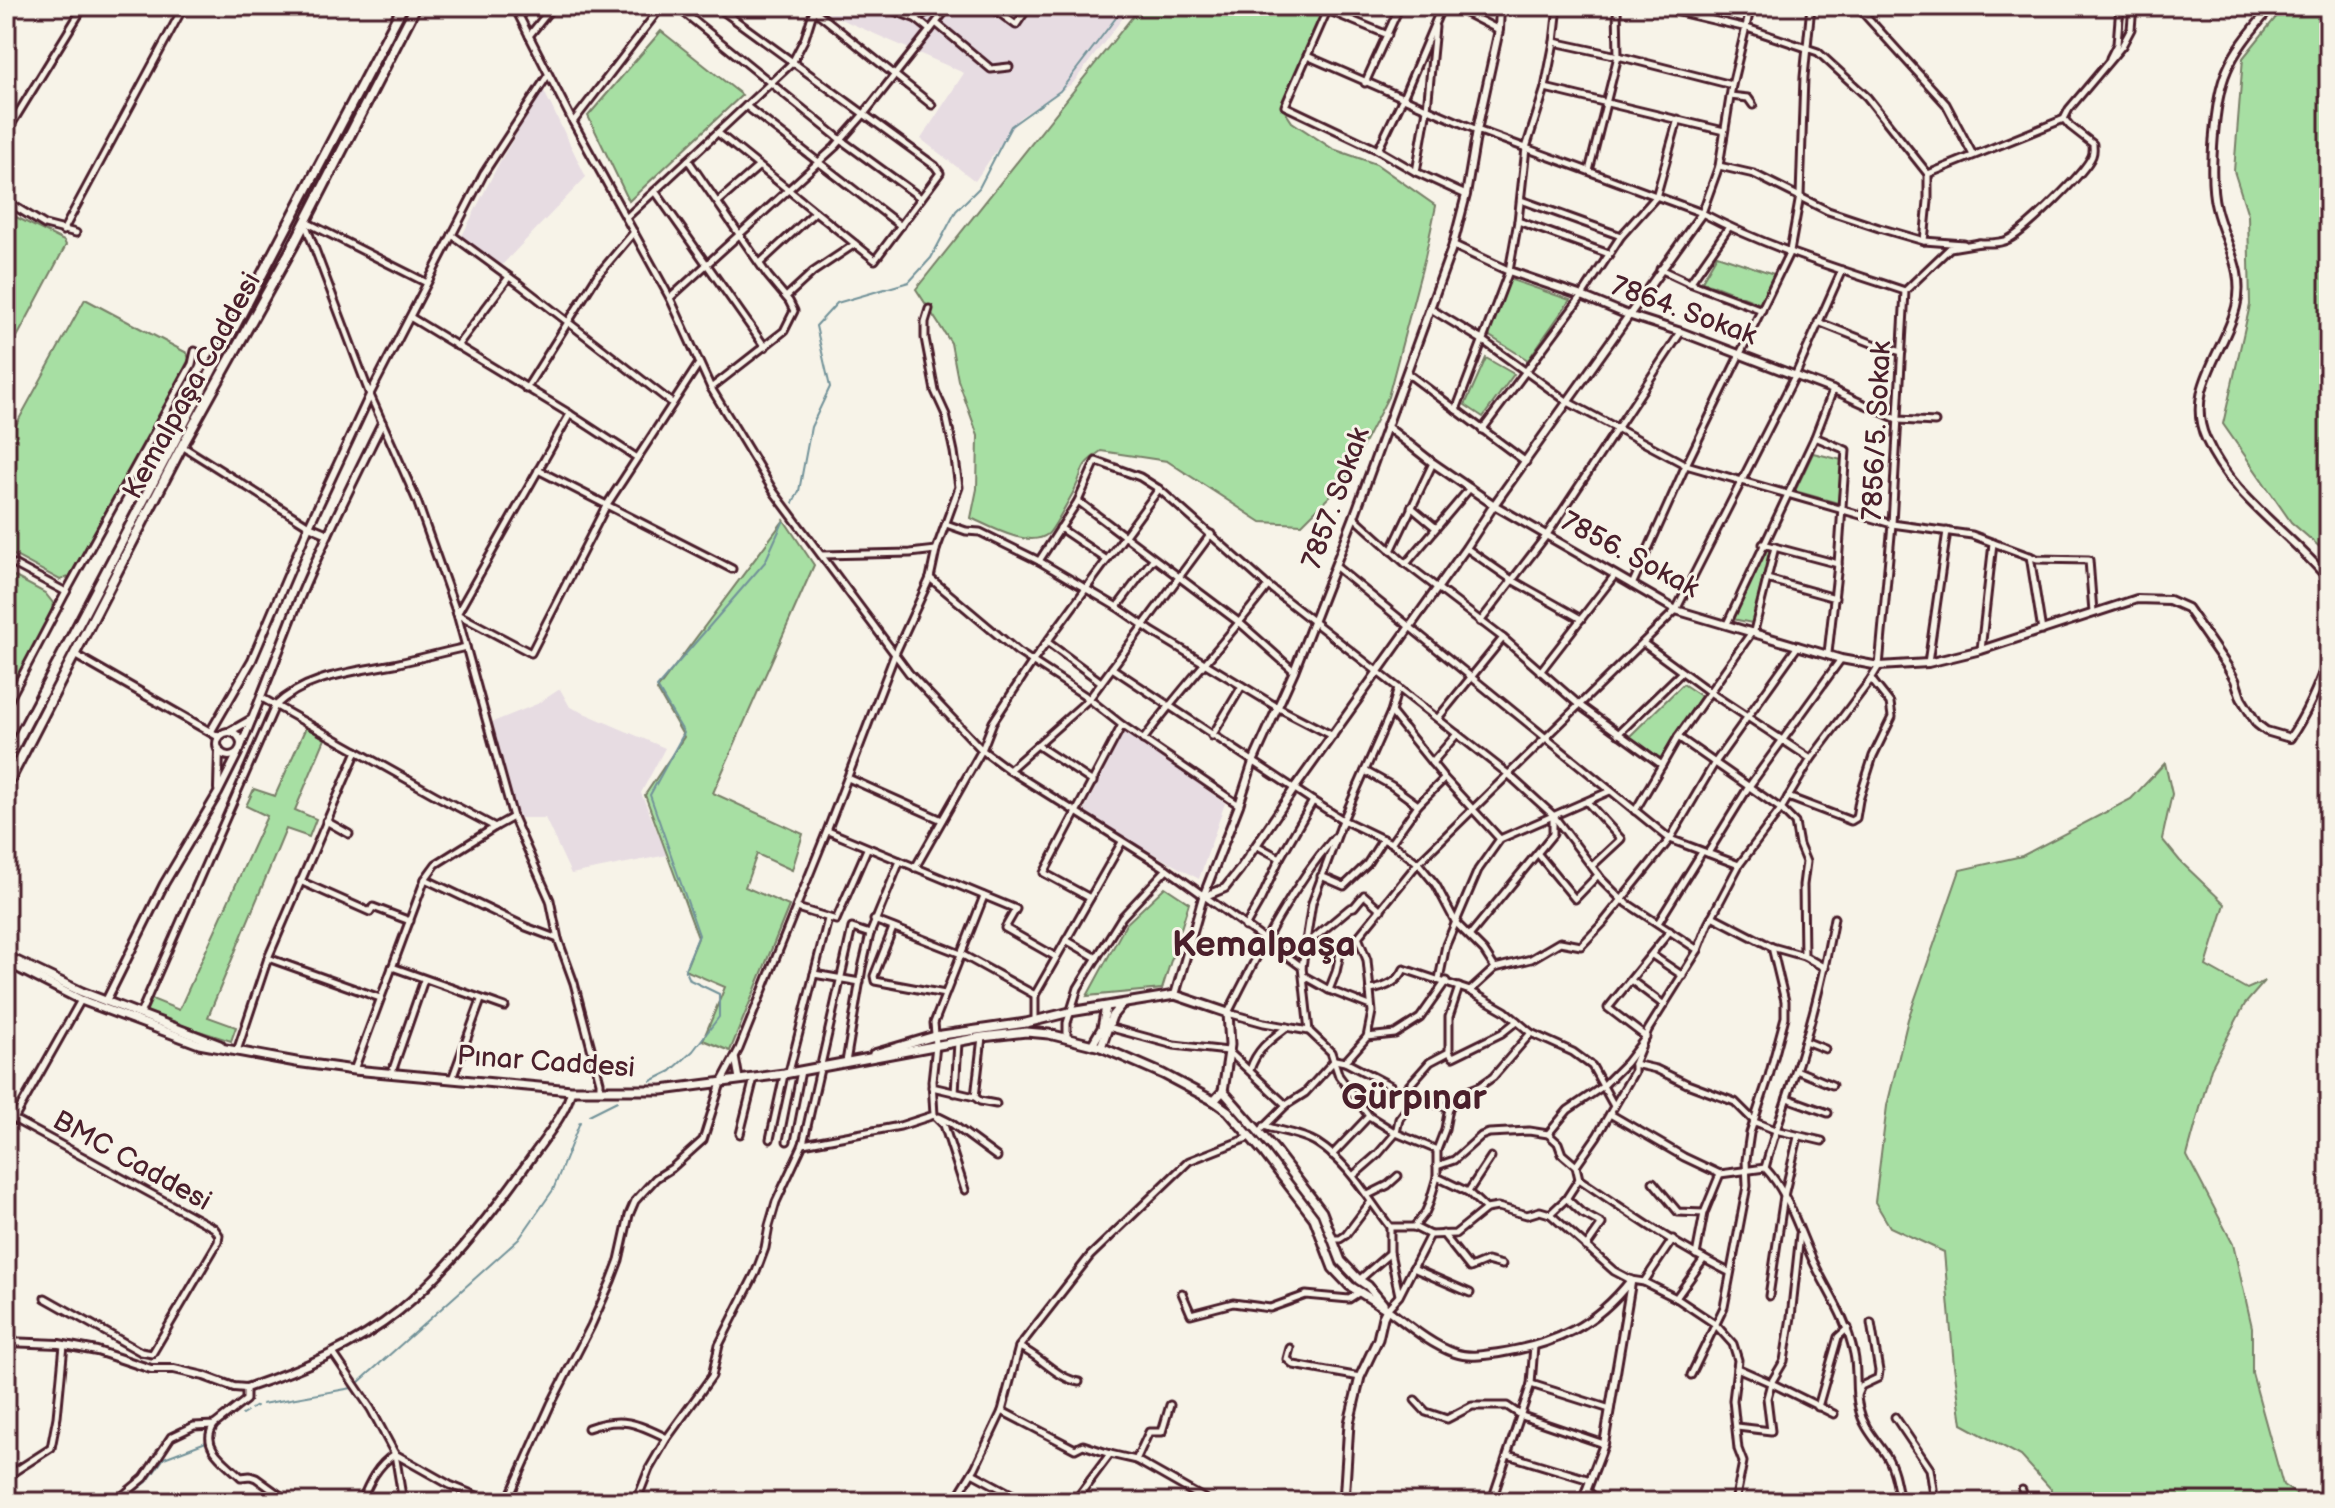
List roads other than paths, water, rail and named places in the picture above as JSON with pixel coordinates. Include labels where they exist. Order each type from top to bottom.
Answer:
[{"type":"main road","name":"Kemalpaşa Caddesi","points":[[6,762],[403,6]]},
{"type":"main road","name":"Kemalpaşa Caddesi","points":[[6,787],[182,446],[293,246],[416,6]]},
{"type":"main road","name":"Pınar Caddesi","points":[[6,956],[106,1001],[237,1052]]},
{"type":"main road","name":"Pınar Caddesi","points":[[6,962],[81,1000],[199,1044],[354,1070],[571,1090],[662,1090],[721,1083],[849,1062],[935,1040],[1026,1027]]},
{"type":"main road","name":"Pınar Caddesi","points":[[935,1040],[958,1041],[982,1037],[1026,1027],[1035,1020],[1070,1012],[1175,995],[1228,1013]]},
{"type":"main road","points":[[1096,1046],[1121,1005]]},
{"type":"main road","points":[[1096,1046],[1106,1007]]},
{"type":"main road","points":[[1214,1101],[1223,1091],[1228,1051],[1228,1013]]},
{"type":"main road","points":[[1026,1027],[1096,1046],[1163,1074],[1228,1111],[1314,1218],[1333,1268],[1350,1286],[1387,1309]]},
{"type":"main road","points":[[1223,1091],[1262,1129],[1322,1212],[1341,1261],[1387,1309]]},
{"type":"main road","points":[[1344,1502],[1349,1423],[1360,1377],[1378,1339],[1387,1309]]},
{"type":"street","points":[[6,133],[84,6]]},
{"type":"street","points":[[63,231],[184,6]]},
{"type":"street","points":[[514,6],[573,122],[670,298],[711,388],[774,492],[909,673],[982,750],[1077,814],[1167,869],[1302,967]]},
{"type":"street","points":[[529,36],[553,6]]},
{"type":"street","points":[[573,122],[662,6]]},
{"type":"street","points":[[676,6],[841,140],[921,198]]},
{"type":"street","points":[[716,6],[935,166],[940,173],[875,260],[718,133]]},
{"type":"street","points":[[881,6],[914,18],[930,30]]},
{"type":"street","points":[[914,18],[941,6]]},
{"type":"street","points":[[670,298],[841,140],[949,6]]},
{"type":"street","points":[[990,6],[1016,25],[1029,6]]},
{"type":"street","points":[[1365,83],[1400,6]]},
{"type":"street","points":[[1378,150],[1442,6]]},
{"type":"street","points":[[1452,6],[1499,30]]},
{"type":"street","name":"7857. Sokak","points":[[1175,995],[1203,897],[1253,762],[1294,671],[1354,517],[1453,245],[1499,30],[1500,6]]},
{"type":"street","points":[[1456,410],[1509,271],[1526,148],[1545,88],[1558,6]]},
{"type":"street","points":[[1589,171],[1618,56],[1617,6]]},
{"type":"street","points":[[1653,6],[1747,28],[1818,52],[1867,97],[1928,174],[1924,241]]},
{"type":"street","points":[[1203,897],[1225,888],[1702,213],[1719,166],[1732,85],[1751,6]]},
{"type":"street","points":[[1632,585],[1686,465],[1790,251],[1800,196],[1804,77],[1811,6]]},
{"type":"street","points":[[1857,6],[1946,104],[1973,155]]},
{"type":"street","points":[[2107,66],[2117,44],[2120,6]]},
{"type":"street","points":[[1928,174],[2064,119],[2122,46],[2131,29],[2133,6]]},
{"type":"street","points":[[2272,6],[2242,44],[2226,72],[2216,113],[2212,155],[2215,206],[2238,269],[2237,307],[2203,382],[2200,411],[2205,438],[2225,470],[2263,516],[2311,558],[2329,580]]},
{"type":"street","points":[[626,218],[792,63],[815,8],[932,105]]},
{"type":"street","points":[[1388,35],[1328,8],[1285,106],[1466,195]]},
{"type":"street","points":[[1416,172],[1427,109],[1436,22]]},
{"type":"street","points":[[936,23],[991,69],[1009,67]]},
{"type":"street","points":[[1554,42],[1732,85]]},
{"type":"street","points":[[1307,56],[1477,130],[1702,213],[1790,251],[1905,291],[1950,248],[1980,243]]},
{"type":"street","points":[[211,731],[252,660],[309,526],[427,283],[484,173],[549,74]]},
{"type":"street","points":[[1545,88],[1724,131]]},
{"type":"street","points":[[1730,96],[1748,98],[1753,105]]},
{"type":"street","points":[[746,106],[901,226]]},
{"type":"street","points":[[1482,430],[1582,296],[1621,236],[1656,197],[1678,119]]},
{"type":"street","points":[[1719,166],[1754,174],[1828,211],[1924,241],[1994,244],[2009,239],[2064,191],[2084,170],[2094,153],[2093,144],[2064,119]]},
{"type":"street","points":[[688,160],[794,311],[784,331],[711,388]]},
{"type":"street","points":[[718,202],[758,167]]},
{"type":"street","points":[[655,191],[765,347]]},
{"type":"street","points":[[1521,200],[1621,236]]},
{"type":"street","points":[[6,201],[45,225],[76,233]]},
{"type":"street","points":[[760,263],[815,212]]},
{"type":"street","points":[[305,221],[427,283]]},
{"type":"street","points":[[305,221],[370,395],[417,501],[457,614],[513,817],[550,900],[600,1090]]},
{"type":"street","points":[[1518,221],[1609,254]]},
{"type":"street","points":[[1690,283],[1729,227]]},
{"type":"street","points":[[526,389],[597,276],[634,232]]},
{"type":"street","points":[[452,235],[672,403]]},
{"type":"street","points":[[786,297],[813,272],[855,244]]},
{"type":"street","name":"7864. Sokak","points":[[1453,245],[1509,271],[1833,390],[1899,420]]},
{"type":"street","points":[[1660,269],[1762,310]]},
{"type":"street","points":[[1329,990],[1340,953],[1358,937],[1418,863],[1676,610],[1795,376],[1842,270]]},
{"type":"street","points":[[457,346],[510,277]]},
{"type":"street","name":"7856/5. Sokak","points":[[1879,666],[1892,524],[1905,291]]},
{"type":"street","points":[[517,1502],[508,1500],[611,1281],[635,1201],[656,1178],[703,1140],[721,1083],[735,1057],[797,908],[895,654],[930,578],[936,550],[959,487],[946,415],[935,391],[925,338],[929,309]]},
{"type":"street","points":[[1431,309],[1482,340],[1568,402],[1686,465],[1892,524],[1972,535],[2037,559],[2089,560],[2093,612]]},
{"type":"street","points":[[410,317],[636,457]]},
{"type":"street","points":[[1818,322],[1902,352]]},
{"type":"street","points":[[1480,622],[1546,536],[1681,332]]},
{"type":"street","points":[[6,706],[192,364],[195,351]]},
{"type":"street","points":[[457,614],[531,653],[606,506],[699,364]]},
{"type":"street","points":[[1407,373],[1526,462]]},
{"type":"street","points":[[1727,624],[1815,437],[1833,390]]},
{"type":"street","points":[[457,614],[570,414]]},
{"type":"street","points":[[1899,420],[1935,422]]},
{"type":"street","points":[[106,1001],[164,884],[218,793],[262,698],[298,602],[328,534],[382,423]]},
{"type":"street","name":"7856. Sokak","points":[[1386,426],[1494,505],[1676,610],[1841,659],[1879,666],[1928,663],[1981,650],[2137,599],[2169,600],[2187,608],[2227,666],[2257,724],[2266,731],[2290,738],[2303,719],[2329,656]]},
{"type":"street","points":[[1815,437],[1846,450],[1828,653]]},
{"type":"street","points":[[182,446],[309,526],[328,534]]},
{"type":"street","points":[[1039,561],[1078,501],[1096,461],[1140,477],[1159,489],[1268,586],[1508,774],[1553,815],[1622,900],[1698,950]]},
{"type":"street","points":[[1391,551],[1433,463]]},
{"type":"street","points":[[538,470],[732,569]]},
{"type":"street","points":[[1406,564],[1470,487]]},
{"type":"street","points":[[915,868],[982,750],[993,722],[1033,661],[1159,489]]},
{"type":"street","points":[[1078,501],[1240,623],[1294,671]]},
{"type":"street","points":[[1411,507],[1436,528]]},
{"type":"street","points":[[1354,517],[1406,564],[1503,638],[1578,704],[1662,765]]},
{"type":"street","points":[[946,524],[980,532],[1039,561],[1277,707],[1333,736]]},
{"type":"street","points":[[1060,528],[1107,560]]},
{"type":"street","points":[[1928,663],[1947,531]]},
{"type":"street","points":[[1009,770],[1089,699],[1211,534]]},
{"type":"street","points":[[1981,650],[1993,543]]},
{"type":"street","points":[[1763,544],[1838,564]]},
{"type":"street","points":[[1635,811],[1678,737],[1753,632],[1775,547]]},
{"type":"street","points":[[1466,548],[1512,580],[1581,619]]},
{"type":"street","points":[[821,555],[936,550]]},
{"type":"street","points":[[2030,556],[2042,631]]},
{"type":"street","points":[[1117,607],[1153,559]]},
{"type":"street","points":[[6,560],[66,592]]},
{"type":"street","points":[[1335,566],[1670,839],[1739,865]]},
{"type":"street","points":[[1540,672],[1615,575]]},
{"type":"street","points":[[930,578],[1018,652],[1239,805]]},
{"type":"street","points":[[1767,579],[1835,598]]},
{"type":"street","points":[[1143,740],[1268,586]]},
{"type":"street","points":[[1438,718],[1503,638]]},
{"type":"street","points":[[1047,642],[1101,682]]},
{"type":"street","points":[[1643,643],[1711,693],[1811,759]]},
{"type":"street","points":[[1470,991],[1495,968],[1531,959],[1560,942],[1581,946],[1670,839],[1746,715],[1799,645]]},
{"type":"street","points":[[140,1014],[275,706],[303,685],[466,647]]},
{"type":"street","points":[[75,655],[219,737]]},
{"type":"street","points":[[1658,923],[1748,788],[1841,659]]},
{"type":"street","points":[[1576,1166],[1634,1072],[1634,1064],[1646,1037],[1698,950],[1739,865],[1879,666]]},
{"type":"street","points":[[1112,668],[1294,789],[1343,820],[1391,843],[1418,863],[1436,885],[1456,923],[1470,935],[1495,968]]},
{"type":"street","points":[[1618,734],[1682,672]]},
{"type":"street","points":[[1788,797],[1851,821],[1856,818],[1873,756],[1892,717],[1890,703],[1871,679]]},
{"type":"street","points":[[1212,736],[1242,686]]},
{"type":"street","points":[[1398,688],[1391,712],[1321,876],[1312,903],[1302,967],[1309,1031],[1331,1052],[1339,1076],[1369,1116],[1396,1133],[1437,1150]]},
{"type":"street","points":[[262,698],[495,827]]},
{"type":"street","points":[[1391,712],[1445,779],[1500,839]]},
{"type":"street","points":[[219,737],[252,719]]},
{"type":"street","points":[[1090,898],[1044,873],[1122,725]]},
{"type":"street","points":[[230,732],[237,735],[239,749]]},
{"type":"street","points":[[1432,763],[1457,734]]},
{"type":"street","points":[[218,793],[219,737]]},
{"type":"street","points":[[1678,737],[1781,809],[1795,823],[1806,862],[1803,885],[1804,956]]},
{"type":"street","points":[[1037,745],[1093,782]]},
{"type":"street","points":[[219,749],[227,756],[239,749]]},
{"type":"street","points":[[237,1052],[268,958],[357,751]]},
{"type":"street","points":[[1365,771],[1418,805]]},
{"type":"street","points":[[848,778],[942,820]]},
{"type":"street","points":[[1391,843],[1418,805],[1445,779]]},
{"type":"street","points":[[1367,1037],[1395,1034],[1420,1018],[1443,980],[1446,945],[1478,870],[1500,839],[1610,791]]},
{"type":"street","points":[[1245,927],[1313,801]]},
{"type":"street","points":[[1587,802],[1621,839],[1592,866]]},
{"type":"street","points":[[1470,935],[1553,834],[1553,815]]},
{"type":"street","points":[[354,1070],[425,879],[436,864],[513,817]]},
{"type":"street","points":[[326,821],[349,834]]},
{"type":"street","points":[[827,831],[1016,909],[1005,928],[1056,957]]},
{"type":"street","points":[[1228,1013],[1264,941],[1298,885],[1337,835]]},
{"type":"street","points":[[1321,876],[1344,886],[1367,864],[1384,839]]},
{"type":"street","points":[[1035,1020],[1035,995],[1122,842]]},
{"type":"street","points":[[1256,845],[1280,858]]},
{"type":"street","points":[[797,908],[836,920],[867,848]]},
{"type":"street","points":[[1538,854],[1575,899],[1599,875]]},
{"type":"street","points":[[849,1062],[870,934],[900,861]]},
{"type":"street","points":[[1067,1039],[1070,1012],[1078,988],[1122,917],[1167,869]]},
{"type":"street","points":[[425,879],[558,939]]},
{"type":"street","points":[[300,881],[370,912],[373,907],[410,921]]},
{"type":"street","points":[[1307,943],[1354,907],[1364,895],[1381,910]]},
{"type":"street","points":[[965,1190],[944,1125],[934,1115],[934,1023],[984,896]]},
{"type":"street","points":[[1712,916],[1772,947],[1804,956],[1825,968]]},
{"type":"street","points":[[1765,1168],[1805,1041],[1825,968],[1834,918]]},
{"type":"street","points":[[770,1139],[828,919]]},
{"type":"street","points":[[874,920],[961,954],[1035,995]]},
{"type":"street","points":[[636,1502],[649,1469],[667,1438],[712,1376],[719,1345],[756,1272],[776,1202],[803,1144],[852,928],[870,934]]},
{"type":"street","points":[[893,928],[874,976],[875,981],[945,994]]},
{"type":"street","points":[[1646,1037],[1608,1008],[1670,931]]},
{"type":"street","points":[[1345,1062],[1367,1037],[1372,1012],[1367,960],[1358,937]]},
{"type":"street","points":[[1066,940],[1097,958]]},
{"type":"street","points":[[1691,1375],[1724,1307],[1747,1186],[1750,1133],[1785,1017],[1785,1001],[1772,947]]},
{"type":"street","points":[[1652,955],[1683,976]]},
{"type":"street","points":[[268,958],[380,998]]},
{"type":"street","points":[[392,967],[505,1007]]},
{"type":"street","points":[[1370,990],[1395,981],[1404,969],[1470,991],[1505,1011],[1531,1033],[1573,1052],[1592,1066],[1614,1107]]},
{"type":"street","points":[[814,974],[860,982]]},
{"type":"street","points":[[1304,975],[1329,990],[1370,1006]]},
{"type":"street","points":[[392,1072],[424,980]]},
{"type":"street","points":[[1632,981],[1664,1005]]},
{"type":"street","points":[[1459,987],[1449,1017],[1449,1052],[1453,1057],[1502,1033],[1517,1021]]},
{"type":"street","points":[[14,1119],[81,1000]]},
{"type":"street","points":[[452,1079],[481,1000]]},
{"type":"street","name":"Pınar Caddesi","points":[[1228,1013],[1309,1031]]},
{"type":"street","points":[[1108,1027],[1174,1045],[1228,1051],[1286,1105]]},
{"type":"street","points":[[1250,1070],[1263,1046],[1287,1027]]},
{"type":"street","points":[[1414,1227],[1425,1213],[1437,1177],[1437,1150],[1449,1108],[1460,1094],[1493,1077],[1531,1033]]},
{"type":"street","points":[[975,1097],[982,1037]]},
{"type":"street","points":[[1548,1134],[1568,1110],[1602,1087],[1646,1037]]},
{"type":"street","points":[[955,1093],[958,1041]]},
{"type":"street","points":[[1805,1041],[1825,1049]]},
{"type":"street","points":[[1449,1052],[1430,1062],[1407,1088],[1415,1098],[1449,1108]]},
{"type":"street","points":[[735,1057],[739,1079]]},
{"type":"street","points":[[1335,1060],[1391,1086]]},
{"type":"street","points":[[1262,1129],[1286,1105],[1305,1093],[1335,1060]]},
{"type":"street","points":[[1634,1064],[1656,1069],[1735,1102],[1753,1120],[1775,1130],[1822,1141]]},
{"type":"street","points":[[787,1141],[801,1070]]},
{"type":"street","points":[[1796,1070],[1832,1085]]},
{"type":"street","points":[[740,1134],[754,1077]]},
{"type":"street","points":[[932,1087],[996,1104]]},
{"type":"street","points":[[6,1342],[64,1345],[97,1351],[151,1369],[174,1369],[246,1388],[333,1353],[399,1311],[483,1224],[544,1139],[570,1098],[571,1090]]},
{"type":"street","points":[[1354,1175],[1396,1133],[1399,1119],[1415,1098]]},
{"type":"street","points":[[1787,1098],[1828,1113]]},
{"type":"street","points":[[1610,1114],[1720,1174],[1765,1168]]},
{"type":"street","name":"BMC Caddesi","points":[[6,1115],[214,1228],[219,1235],[218,1242],[152,1354],[141,1352],[45,1298]]},
{"type":"street","points":[[803,1144],[900,1126],[934,1115],[951,1123],[997,1157]]},
{"type":"street","points":[[1332,1155],[1369,1116]]},
{"type":"street","points":[[1262,1129],[1316,1141],[1354,1175],[1370,1203],[1390,1227],[1390,1253],[1399,1296]]},
{"type":"street","points":[[1437,1166],[1454,1160],[1481,1136],[1489,1133],[1529,1131],[1548,1134],[1558,1143],[1562,1154],[1576,1166],[1579,1179],[1655,1230],[1729,1272]]},
{"type":"street","points":[[954,1502],[1002,1411],[1019,1347],[1090,1256],[1189,1161],[1250,1137]]},
{"type":"street","points":[[1769,1296],[1784,1196],[1798,1137]]},
{"type":"street","points":[[1468,1192],[1491,1157]]},
{"type":"street","points":[[1765,1168],[1784,1196],[1848,1328],[1856,1359],[1857,1396],[1865,1424],[1887,1457],[1900,1502]]},
{"type":"street","points":[[1696,1255],[1704,1213],[1720,1174]]},
{"type":"street","points":[[1368,1195],[1398,1176]]},
{"type":"street","points":[[1437,1177],[1468,1192],[1486,1209]]},
{"type":"street","points":[[1550,1214],[1566,1199],[1579,1179]]},
{"type":"street","points":[[1653,1182],[1678,1212],[1704,1213]]},
{"type":"street","points":[[1566,1199],[1602,1224],[1586,1247]]},
{"type":"street","points":[[1333,1239],[1346,1235],[1370,1203]]},
{"type":"street","points":[[1390,1227],[1414,1227],[1430,1235],[1455,1234],[1486,1209],[1498,1207],[1527,1215],[1540,1211],[1550,1214],[1614,1271],[1676,1298],[1715,1324],[1733,1344],[1738,1360],[1733,1400],[1738,1449],[1743,1462],[1735,1502]]},
{"type":"street","points":[[1442,1233],[1470,1268],[1487,1261],[1502,1265]]},
{"type":"street","points":[[1737,1427],[1771,1431],[1767,1398],[1771,1383],[1784,1361],[1800,1233]]},
{"type":"street","points":[[1430,1235],[1399,1296],[1387,1309],[1420,1333],[1456,1353],[1479,1356],[1560,1338],[1590,1322],[1631,1280]]},
{"type":"street","points":[[1644,1282],[1673,1239]]},
{"type":"street","points":[[1359,1280],[1390,1253]]},
{"type":"street","points":[[1676,1298],[1704,1259]]},
{"type":"street","points":[[1413,1268],[1470,1293]]},
{"type":"street","points":[[1582,1502],[1604,1444],[1631,1280]]},
{"type":"street","points":[[1182,1293],[1191,1314],[1233,1303],[1270,1308],[1306,1295],[1349,1299],[1360,1292]]},
{"type":"street","points":[[1857,1396],[1861,1386],[1878,1378],[1871,1323]]},
{"type":"street","points":[[1818,1407],[1838,1337],[1848,1328]]},
{"type":"street","points":[[6,1477],[51,1448],[64,1345]]},
{"type":"street","points":[[1517,1502],[1494,1494],[1531,1384],[1534,1346]]},
{"type":"street","points":[[1019,1347],[1079,1382]]},
{"type":"street","points":[[1290,1348],[1287,1359],[1294,1365],[1360,1377]]},
{"type":"street","points":[[333,1353],[371,1409],[395,1454],[403,1502]]},
{"type":"street","points":[[1737,1368],[1834,1414]]},
{"type":"street","points":[[1531,1384],[1610,1409]]},
{"type":"street","points":[[246,1388],[246,1400],[214,1425],[209,1433],[210,1446],[241,1477],[256,1478],[286,1501]]},
{"type":"street","points":[[1415,1400],[1426,1412],[1447,1419],[1472,1406],[1507,1406],[1522,1416],[1604,1444]]},
{"type":"street","points":[[1136,1460],[1149,1432],[1162,1432],[1170,1405]]},
{"type":"street","points":[[1002,1411],[1075,1449],[1083,1445],[1136,1460],[1210,1502]]},
{"type":"street","points":[[1895,1417],[1930,1469],[1935,1502]]},
{"type":"street","points":[[588,1428],[607,1421],[629,1423],[667,1438]]},
{"type":"street","points":[[115,1502],[144,1478],[171,1437],[194,1426],[214,1425]]},
{"type":"street","points":[[361,1502],[384,1461],[395,1454]]},
{"type":"street","points":[[395,1454],[450,1485],[492,1502]]},
{"type":"street","points":[[1074,1502],[1110,1454]]},
{"type":"street","points":[[1508,1455],[1591,1480]]},
{"type":"street","points":[[972,1473],[1026,1502]]},
{"type":"street","points":[[1586,1490],[1601,1502]]},
{"type":"street","points":[[2022,1490],[2025,1502]]},
{"type":"street","points":[[1254,1502],[1265,1502]]},
{"type":"waterway","points":[[793,503],[799,491],[811,427],[830,387],[816,326],[837,303],[909,282],[931,258],[956,211],[979,188],[1011,126],[1060,91],[1125,6]]},
{"type":"waterway","points":[[651,1081],[671,1071],[693,1051],[719,1017],[719,994],[690,980],[685,969],[699,935],[650,795],[684,733],[657,687],[765,562],[783,522]]},
{"type":"waterway","points":[[589,1115],[617,1101]]},
{"type":"waterway","points":[[358,1383],[519,1239],[553,1190],[580,1122]]},
{"type":"waterway","points":[[262,1404],[352,1388]]},
{"type":"waterway","points":[[251,1409],[256,1406]]},
{"type":"waterway","points":[[242,1415],[247,1412]]},
{"type":"waterway","points":[[121,1502],[147,1482],[164,1458],[206,1442]]},
{"type":"district","name":"Kemalpaşa","points":[[1264,945]]},
{"type":"district","name":"Gürpınar","points":[[1414,1098]]}]
